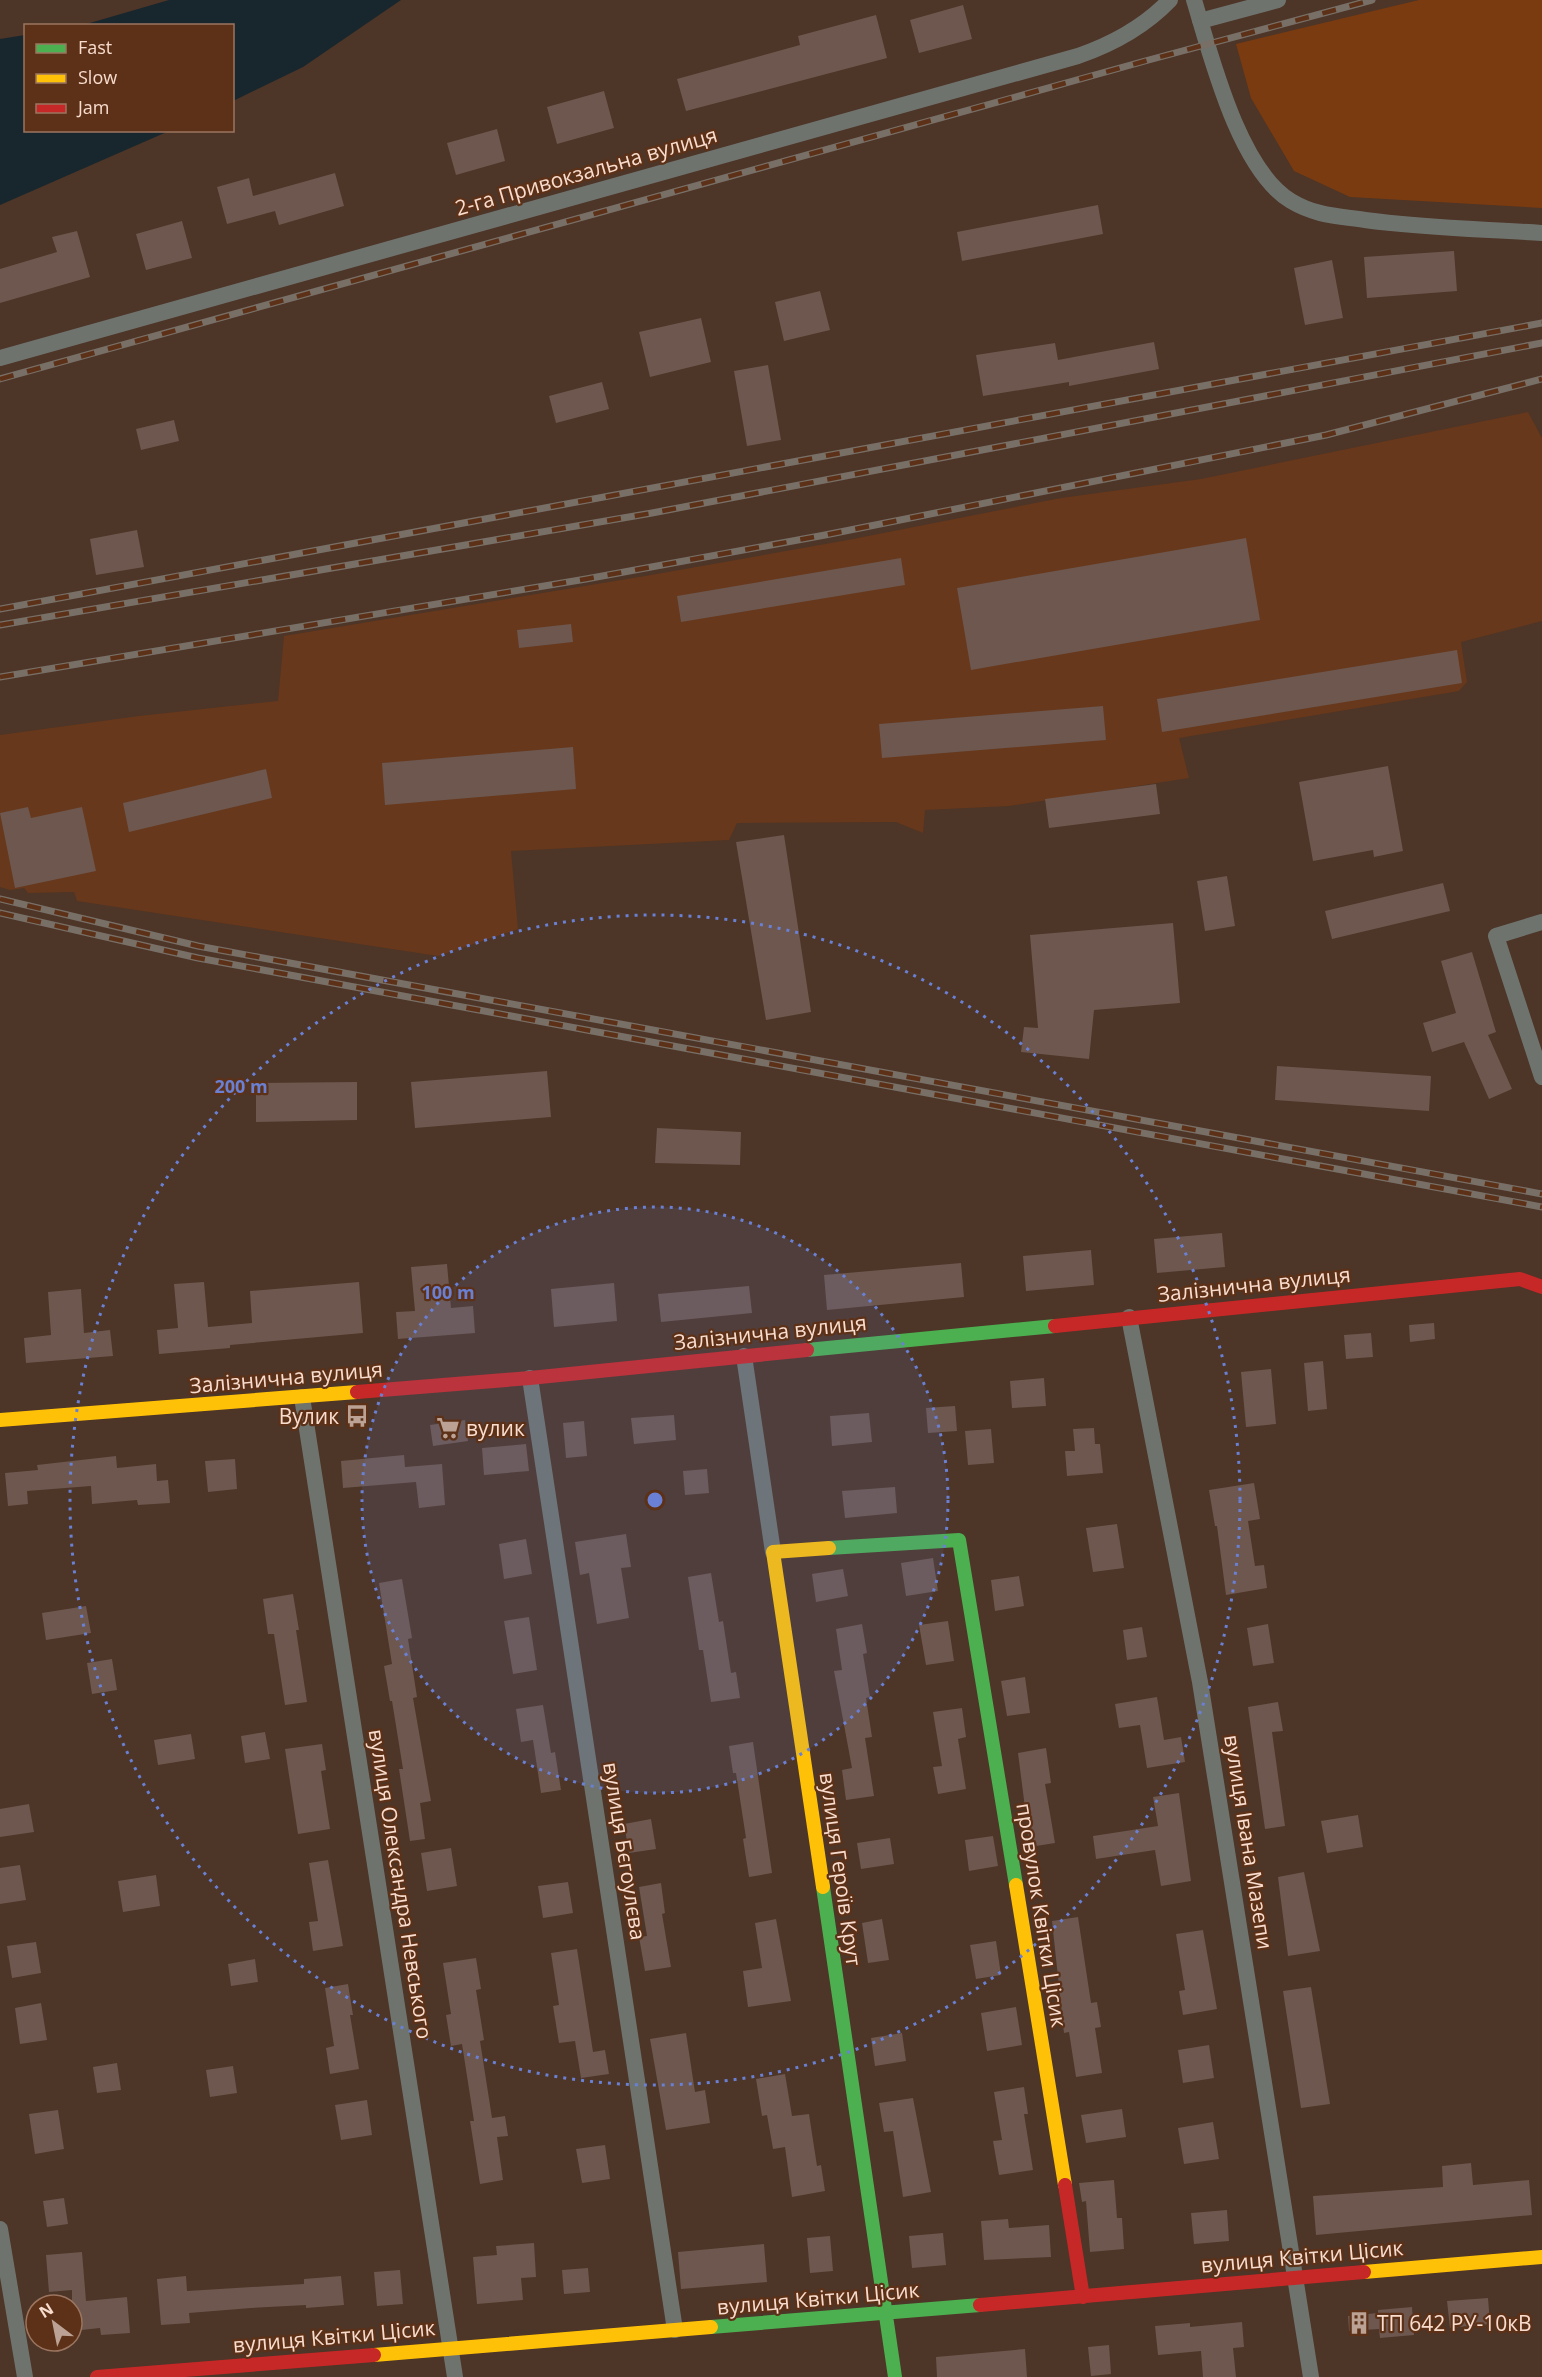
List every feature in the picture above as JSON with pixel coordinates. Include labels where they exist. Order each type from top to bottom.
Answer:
[{"type":"street","name":"2-га Привокзальна вулиця","points":[[0,358],[1078,56],[1109,45],[1158,13],[1170,0]]},
{"type":"street","points":[[1194,0],[1228,108],[1247,149],[1267,178],[1290,200],[1320,214],[1393,224],[1542,233]]},
{"type":"street","points":[[1200,21],[1278,0]]},
{"type":"street","points":[[1542,921],[1496,936],[1542,1077]]},
{"type":"street","name":"Залізнична вулиця","points":[[0,1419],[530,1378],[1520,1279],[1542,1287]]},
{"type":"street","name":"вулиця Івана Мазепи","points":[[1129,1317],[1200,1682],[1311,2377]]},
{"type":"street","points":[[744,1356],[773,1552]]},
{"type":"street","name":"вулиця Бєгоулєва","points":[[530,1378],[675,2330]]},
{"type":"street","name":"вулиця Олександра Невського","points":[[302,1397],[455,2377]]},
{"type":"street","name":"провулок Квітки Цісик","points":[[773,1552],[959,1540],[1083,2297]]},
{"type":"street","name":"вулиця Героїв Крут","points":[[773,1552],[895,2377]]},
{"type":"street","points":[[0,2229],[25,2377]]},
{"type":"street","name":"вулиця Квітки Цісик","points":[[98,2377],[1083,2297],[1542,2257]]},
{"type":"shaded area","points":[[169,0],[401,0],[303,67],[234,101],[234,24],[86,24]]},
{"type":"shaded area","points":[[1419,0],[1542,0],[1542,208],[1350,197],[1294,171],[1251,98],[1236,44]]},
{"type":"shaded area","points":[[24,35],[24,132],[167,132],[0,205],[0,39]]},
{"type":"shaded area","points":[[1528,412],[1542,438],[1542,621],[1461,642],[1467,682],[1459,691],[1179,738],[1189,778],[1009,806],[925,810],[923,833],[896,822],[737,823],[729,840],[511,851],[518,929],[438,956],[77,901],[74,892],[28,893],[24,888],[10,890],[0,887],[0,735],[139,716],[278,701],[284,636],[651,575],[848,540],[1061,498],[1201,479]]},
{"type":"building","points":[[963,5],[972,39],[919,53],[910,20]]},
{"type":"building","points":[[876,15],[887,58],[686,111],[677,79],[800,45],[798,36]]},
{"type":"building","points":[[604,91],[614,128],[557,144],[547,107]]},
{"type":"building","points":[[497,129],[505,161],[456,175],[447,143]]},
{"type":"building","points":[[335,173],[344,206],[279,225],[275,211],[227,224],[217,187],[249,178],[253,196]]},
{"type":"building","points":[[1098,205],[1103,234],[962,261],[957,232]]},
{"type":"building","points":[[182,221],[192,258],[146,270],[136,234]]},
{"type":"building","points":[[77,231],[90,277],[0,303],[0,269],[57,252],[52,237]]},
{"type":"building","points":[[1454,251],[1457,291],[1367,298],[1364,257]]},
{"type":"building","points":[[1332,260],[1343,318],[1305,325],[1294,268]]},
{"type":"building","points":[[820,291],[830,330],[784,341],[775,302]]},
{"type":"building","points":[[701,318],[711,362],[650,377],[639,332]]},
{"type":"building","points":[[1154,342],[1159,369],[1069,386],[1069,382],[983,396],[976,355],[1055,343],[1058,360]]},
{"type":"building","points":[[768,365],[781,440],[747,446],[734,371]]},
{"type":"building","points":[[602,382],[609,409],[556,423],[549,396]]},
{"type":"building","points":[[174,420],[179,441],[141,450],[136,429]]},
{"type":"building","points":[[137,530],[144,567],[96,575],[90,539]]},
{"type":"building","points":[[1246,538],[1260,620],[971,670],[957,588]]},
{"type":"building","points":[[901,558],[905,585],[681,622],[677,596]]},
{"type":"building","points":[[571,624],[573,642],[519,648],[517,630]]},
{"type":"building","points":[[1457,650],[1462,683],[1162,732],[1157,699]]},
{"type":"building","points":[[1103,706],[1106,740],[882,758],[879,724]]},
{"type":"building","points":[[573,747],[576,789],[385,805],[382,763]]},
{"type":"building","points":[[1388,766],[1403,851],[1374,857],[1373,850],[1313,861],[1299,782]]},
{"type":"building","points":[[266,769],[272,798],[129,832],[123,803]]},
{"type":"building","points":[[1156,784],[1160,814],[1049,828],[1045,799]]},
{"type":"building","points":[[28,807],[31,818],[82,807],[96,871],[15,888],[0,813]]},
{"type":"building","points":[[784,835],[811,1012],[766,1020],[736,842]]},
{"type":"building","points":[[1227,876],[1235,926],[1205,931],[1197,881]]},
{"type":"building","points":[[1443,883],[1450,911],[1332,939],[1325,911]]},
{"type":"building","points":[[1173,923],[1180,1003],[1094,1010],[1089,1059],[1021,1052],[1024,1027],[1038,1028],[1030,935]]},
{"type":"building","points":[[1472,952],[1496,1032],[1488,1035],[1512,1089],[1489,1099],[1464,1042],[1432,1052],[1423,1023],[1456,1013],[1441,961]]},
{"type":"building","points":[[1277,1066],[1431,1076],[1429,1111],[1275,1100]]},
{"type":"building","points":[[547,1071],[551,1117],[415,1128],[411,1082]]},
{"type":"building","points":[[357,1082],[357,1120],[256,1122],[256,1083]]},
{"type":"building","points":[[657,1128],[741,1132],[740,1165],[655,1163]]},
{"type":"building","points":[[1222,1233],[1225,1267],[1157,1273],[1154,1239]]},
{"type":"building","points":[[1091,1250],[1094,1285],[1026,1291],[1023,1256]]},
{"type":"building","points":[[961,1263],[964,1297],[827,1310],[824,1275]]},
{"type":"building","points":[[447,1264],[451,1308],[473,1306],[475,1333],[398,1339],[396,1312],[415,1311],[411,1267]]},
{"type":"building","points":[[204,1282],[208,1327],[252,1323],[250,1291],[359,1282],[363,1333],[159,1354],[157,1330],[178,1328],[174,1284]]},
{"type":"building","points":[[614,1283],[617,1321],[554,1327],[551,1289]]},
{"type":"building","points":[[749,1286],[752,1313],[661,1322],[658,1294]]},
{"type":"building","points":[[81,1289],[84,1333],[110,1330],[113,1356],[26,1363],[24,1338],[51,1335],[48,1292]]},
{"type":"building","points":[[1434,1323],[1435,1339],[1410,1342],[1409,1325]]},
{"type":"building","points":[[1371,1333],[1373,1357],[1346,1359],[1344,1335]]},
{"type":"building","points":[[1323,1361],[1327,1409],[1308,1411],[1304,1363]]},
{"type":"building","points":[[1271,1369],[1276,1424],[1246,1427],[1241,1372]]},
{"type":"building","points":[[1044,1378],[1046,1406],[1012,1408],[1010,1381]]},
{"type":"building","points":[[955,1406],[957,1431],[928,1433],[926,1408]]},
{"type":"building","points":[[869,1413],[872,1442],[832,1446],[830,1416]]},
{"type":"building","points":[[674,1415],[676,1440],[634,1444],[631,1418]]},
{"type":"building","points":[[465,1420],[468,1441],[433,1446],[430,1425]]},
{"type":"building","points":[[584,1421],[587,1456],[566,1458],[563,1423]]},
{"type":"building","points":[[1094,1428],[1095,1444],[1100,1444],[1103,1473],[1067,1476],[1065,1451],[1075,1451],[1073,1429]]},
{"type":"building","points":[[991,1429],[994,1463],[968,1465],[965,1431]]},
{"type":"building","points":[[526,1444],[529,1471],[484,1475],[482,1448]]},
{"type":"building","points":[[404,1455],[405,1467],[442,1464],[445,1505],[419,1508],[416,1482],[343,1488],[341,1461]]},
{"type":"building","points":[[116,1456],[117,1468],[156,1464],[157,1481],[168,1480],[170,1503],[138,1505],[137,1500],[92,1504],[91,1486],[27,1491],[28,1504],[8,1506],[5,1473],[38,1470],[37,1465]]},
{"type":"building","points":[[235,1459],[237,1489],[208,1492],[205,1461]]},
{"type":"building","points":[[707,1469],[709,1493],[685,1495],[683,1471]]},
{"type":"building","points":[[1254,1483],[1260,1519],[1248,1521],[1255,1566],[1264,1565],[1267,1588],[1226,1595],[1217,1526],[1215,1526],[1209,1490]]},
{"type":"building","points":[[895,1487],[897,1513],[845,1518],[842,1491]]},
{"type":"building","points":[[1117,1524],[1124,1568],[1093,1572],[1086,1528]]},
{"type":"building","points":[[626,1534],[631,1567],[621,1568],[629,1618],[597,1624],[589,1573],[580,1575],[575,1542]]},
{"type":"building","points":[[526,1539],[532,1574],[504,1579],[499,1544]]},
{"type":"building","points":[[933,1558],[938,1591],[906,1596],[901,1563]]},
{"type":"building","points":[[843,1569],[848,1596],[816,1602],[812,1574]]},
{"type":"building","points":[[711,1573],[719,1622],[723,1621],[731,1673],[736,1672],[740,1698],[711,1702],[703,1650],[699,1650],[688,1577]]},
{"type":"building","points":[[1019,1576],[1024,1606],[995,1611],[991,1580]]},
{"type":"building","points":[[402,1579],[412,1638],[408,1639],[417,1697],[413,1698],[431,1801],[420,1803],[425,1839],[410,1841],[399,1769],[403,1769],[384,1666],[392,1664],[379,1583]]},
{"type":"building","points":[[293,1594],[307,1702],[285,1705],[274,1634],[268,1634],[263,1599]]},
{"type":"building","points":[[86,1606],[91,1633],[46,1640],[42,1613]]},
{"type":"building","points":[[529,1617],[537,1670],[513,1674],[504,1621]]},
{"type":"building","points":[[948,1621],[954,1661],[926,1665],[919,1625]]},
{"type":"building","points":[[862,1624],[867,1653],[863,1654],[870,1697],[866,1698],[872,1737],[865,1738],[874,1796],[846,1800],[842,1770],[852,1768],[834,1671],[842,1670],[836,1629]]},
{"type":"building","points":[[1268,1624],[1274,1663],[1253,1666],[1247,1628]]},
{"type":"building","points":[[1142,1627],[1147,1657],[1127,1660],[1123,1630]]},
{"type":"building","points":[[112,1659],[117,1690],[92,1694],[87,1663]]},
{"type":"building","points":[[1025,1677],[1030,1713],[1007,1716],[1001,1681]]},
{"type":"building","points":[[1157,1697],[1164,1740],[1181,1737],[1185,1762],[1147,1768],[1140,1725],[1119,1728],[1115,1704]]},
{"type":"building","points":[[1278,1702],[1283,1731],[1272,1732],[1285,1826],[1265,1829],[1248,1707]]},
{"type":"building","points":[[543,1705],[551,1753],[555,1752],[561,1790],[541,1793],[533,1740],[521,1742],[516,1709]]},
{"type":"building","points":[[962,1708],[966,1737],[958,1739],[966,1789],[938,1794],[933,1767],[942,1766],[933,1712]]},
{"type":"building","points":[[265,1732],[270,1759],[245,1763],[241,1736]]},
{"type":"building","points":[[191,1734],[195,1759],[158,1765],[154,1740]]},
{"type":"building","points":[[753,1742],[772,1873],[749,1877],[743,1839],[746,1838],[736,1773],[733,1773],[729,1746]]},
{"type":"building","points":[[322,1744],[326,1770],[321,1771],[330,1829],[298,1834],[285,1749]]},
{"type":"building","points":[[1046,1748],[1051,1783],[1045,1784],[1055,1843],[1030,1847],[1018,1753]]},
{"type":"building","points":[[1179,1793],[1191,1881],[1161,1886],[1155,1850],[1096,1859],[1093,1836],[1158,1826],[1153,1797]]},
{"type":"building","points":[[29,1804],[34,1832],[0,1837],[0,1809]]},
{"type":"building","points":[[1358,1815],[1363,1847],[1327,1853],[1321,1821]]},
{"type":"building","points":[[651,1819],[656,1849],[629,1853],[624,1824]]},
{"type":"building","points":[[993,1836],[998,1866],[969,1871],[965,1840]]},
{"type":"building","points":[[890,1838],[894,1864],[861,1869],[857,1843]]},
{"type":"building","points":[[451,1848],[457,1886],[427,1891],[421,1853]]},
{"type":"building","points":[[328,1860],[343,1946],[313,1951],[309,1922],[318,1921],[309,1863]]},
{"type":"building","points":[[20,1865],[26,1900],[0,1904],[0,1868]]},
{"type":"building","points":[[1304,1872],[1320,1951],[1288,1956],[1278,1877]]},
{"type":"building","points":[[156,1875],[160,1906],[123,1912],[118,1881]]},
{"type":"building","points":[[568,1882],[573,1913],[543,1918],[538,1886]]},
{"type":"building","points":[[661,1883],[665,1913],[662,1914],[671,1967],[645,1971],[639,1937],[647,1936],[639,1887]]},
{"type":"building","points":[[1078,1917],[1091,2003],[1097,2002],[1101,2027],[1095,2028],[1102,2073],[1076,2077],[1069,2032],[1064,2033],[1052,1921]]},
{"type":"building","points":[[776,1919],[791,2001],[748,2007],[743,1971],[762,1968],[755,1923]]},
{"type":"building","points":[[882,1919],[889,1960],[868,1963],[862,1923]]},
{"type":"building","points":[[1203,1930],[1217,2009],[1183,2015],[1179,1991],[1185,1990],[1176,1934]]},
{"type":"building","points":[[996,1941],[1001,1975],[976,1979],[970,1945]]},
{"type":"building","points":[[36,1942],[41,1973],[12,1978],[7,1946]]},
{"type":"building","points":[[577,1949],[593,2052],[605,2050],[609,2074],[581,2078],[575,2041],[559,2043],[553,2006],[559,2005],[551,1953]]},
{"type":"building","points":[[476,1958],[481,1989],[476,1990],[484,2040],[480,2041],[492,2118],[505,2116],[508,2136],[497,2137],[503,2180],[480,2184],[470,2121],[474,2121],[462,2044],[451,2046],[446,2015],[451,2014],[443,1963]]},
{"type":"building","points":[[255,1959],[258,1982],[231,1986],[228,1964]]},
{"type":"building","points":[[348,1984],[353,2015],[350,2015],[359,2069],[330,2074],[326,2048],[334,2046],[325,1988]]},
{"type":"building","points":[[1311,1987],[1330,2104],[1301,2108],[1283,1991]]},
{"type":"building","points":[[41,2003],[47,2040],[20,2044],[15,2008]]},
{"type":"building","points":[[1016,2007],[1022,2045],[987,2051],[981,2013]]},
{"type":"building","points":[[686,2033],[695,2092],[705,2090],[710,2123],[666,2130],[650,2039]]},
{"type":"building","points":[[902,2033],[906,2061],[875,2066],[871,2038]]},
{"type":"building","points":[[1209,2045],[1214,2078],[1183,2083],[1178,2050]]},
{"type":"building","points":[[117,2063],[121,2090],[97,2093],[93,2067]]},
{"type":"building","points":[[233,2066],[237,2093],[210,2097],[206,2070]]},
{"type":"building","points":[[785,2074],[792,2116],[809,2114],[817,2166],[821,2165],[825,2191],[792,2197],[785,2147],[773,2149],[767,2115],[762,2116],[756,2079]]},
{"type":"building","points":[[1024,2087],[1028,2114],[1024,2114],[1033,2170],[999,2175],[993,2141],[1002,2140],[994,2092]]},
{"type":"building","points":[[913,2098],[931,2192],[903,2197],[893,2131],[884,2132],[879,2103]]},
{"type":"building","points":[[367,2100],[372,2135],[341,2140],[335,2105]]},
{"type":"building","points":[[1122,2109],[1126,2137],[1086,2143],[1081,2115]]},
{"type":"building","points":[[58,2110],[64,2149],[35,2154],[29,2114]]},
{"type":"building","points":[[1213,2122],[1219,2159],[1184,2164],[1178,2128]]},
{"type":"building","points":[[605,2145],[610,2179],[582,2183],[576,2149]]},
{"type":"building","points":[[1471,2163],[1473,2185],[1529,2180],[1532,2215],[1316,2235],[1313,2196],[1443,2187],[1442,2166]]},
{"type":"building","points":[[1114,2180],[1117,2218],[1122,2218],[1124,2249],[1090,2252],[1086,2201],[1082,2202],[1079,2183]]},
{"type":"building","points":[[64,2198],[68,2224],[47,2227],[43,2201]]},
{"type":"building","points":[[1227,2210],[1229,2241],[1194,2244],[1191,2213]]},
{"type":"building","points":[[1008,2219],[1009,2228],[1049,2225],[1051,2257],[984,2260],[981,2221]]},
{"type":"building","points":[[943,2233],[946,2265],[912,2268],[909,2236]]},
{"type":"building","points":[[830,2236],[833,2271],[810,2273],[807,2238]]},
{"type":"building","points":[[534,2243],[536,2277],[521,2278],[523,2300],[477,2304],[473,2257],[497,2255],[496,2246]]},
{"type":"building","points":[[764,2244],[767,2282],[681,2289],[678,2252]]},
{"type":"building","points":[[82,2252],[86,2301],[127,2297],[130,2333],[101,2335],[100,2328],[84,2330],[84,2293],[72,2293],[72,2290],[49,2292],[46,2255]]},
{"type":"building","points":[[588,2268],[590,2292],[564,2294],[562,2270]]},
{"type":"building","points":[[400,2270],[403,2304],[377,2306],[374,2272]]},
{"type":"building","points":[[186,2276],[187,2291],[304,2284],[304,2279],[341,2276],[344,2305],[306,2308],[306,2305],[189,2313],[190,2323],[161,2325],[157,2279]]},
{"type":"building","points":[[1488,2298],[1490,2324],[1450,2328],[1447,2301]]},
{"type":"building","points":[[1412,2307],[1414,2335],[1380,2338],[1379,2329],[1349,2331],[1348,2316]]},
{"type":"building","points":[[1242,2322],[1244,2347],[1233,2348],[1236,2377],[1203,2377],[1201,2351],[1158,2355],[1155,2326],[1190,2323],[1190,2327]]},
{"type":"building","points":[[1109,2345],[1111,2374],[1091,2376],[1088,2347]]},
{"type":"building","points":[[1025,2349],[1027,2377],[937,2377],[936,2357]]},
{"type":"railway","points":[[0,379],[1372,0]]},
{"type":"railway","points":[[0,609],[1542,323]]},
{"type":"railway","points":[[0,625],[652,513],[1542,343]]},
{"type":"railway","points":[[0,677],[586,579],[825,535],[1326,435],[1542,379]]},
{"type":"railway","points":[[0,899],[198,946],[1542,1194]]},
{"type":"railway","points":[[0,913],[198,958],[1542,1207]]},
{"type":"traffic: fast","points":[[807,1350],[1055,1326]]},
{"type":"traffic: fast","points":[[829,1548],[959,1540],[1016,1885]]},
{"type":"traffic: fast","points":[[823,1887],[895,2377]]},
{"type":"traffic: fast","points":[[711,2327],[980,2305]]},
{"type":"traffic: slow","points":[[0,1420],[357,1392]]},
{"type":"traffic: slow","points":[[823,1887],[773,1552],[829,1548]]},
{"type":"traffic: slow","points":[[1016,1885],[1065,2185]]},
{"type":"traffic: slow","points":[[1364,2272],[1542,2257]]},
{"type":"traffic: slow","points":[[374,2355],[711,2327]]},
{"type":"traffic: jam","points":[[1055,1326],[1520,1279],[1542,1287]]},
{"type":"traffic: jam","points":[[357,1392],[530,1378],[807,1350]]},
{"type":"traffic: jam","points":[[1065,2185],[1083,2297]]},
{"type":"traffic: jam","points":[[980,2305],[1364,2272]]},
{"type":"traffic: jam","points":[[97,2377],[374,2355]]},
{"type":"place","name":"Вулик","points":[[357,1416]]},
{"type":"place","name":"вулик","points":[[448,1428]]},
{"type":"place","name":"ТП 642 РУ-10кВ","points":[[1359,2323]]}]
